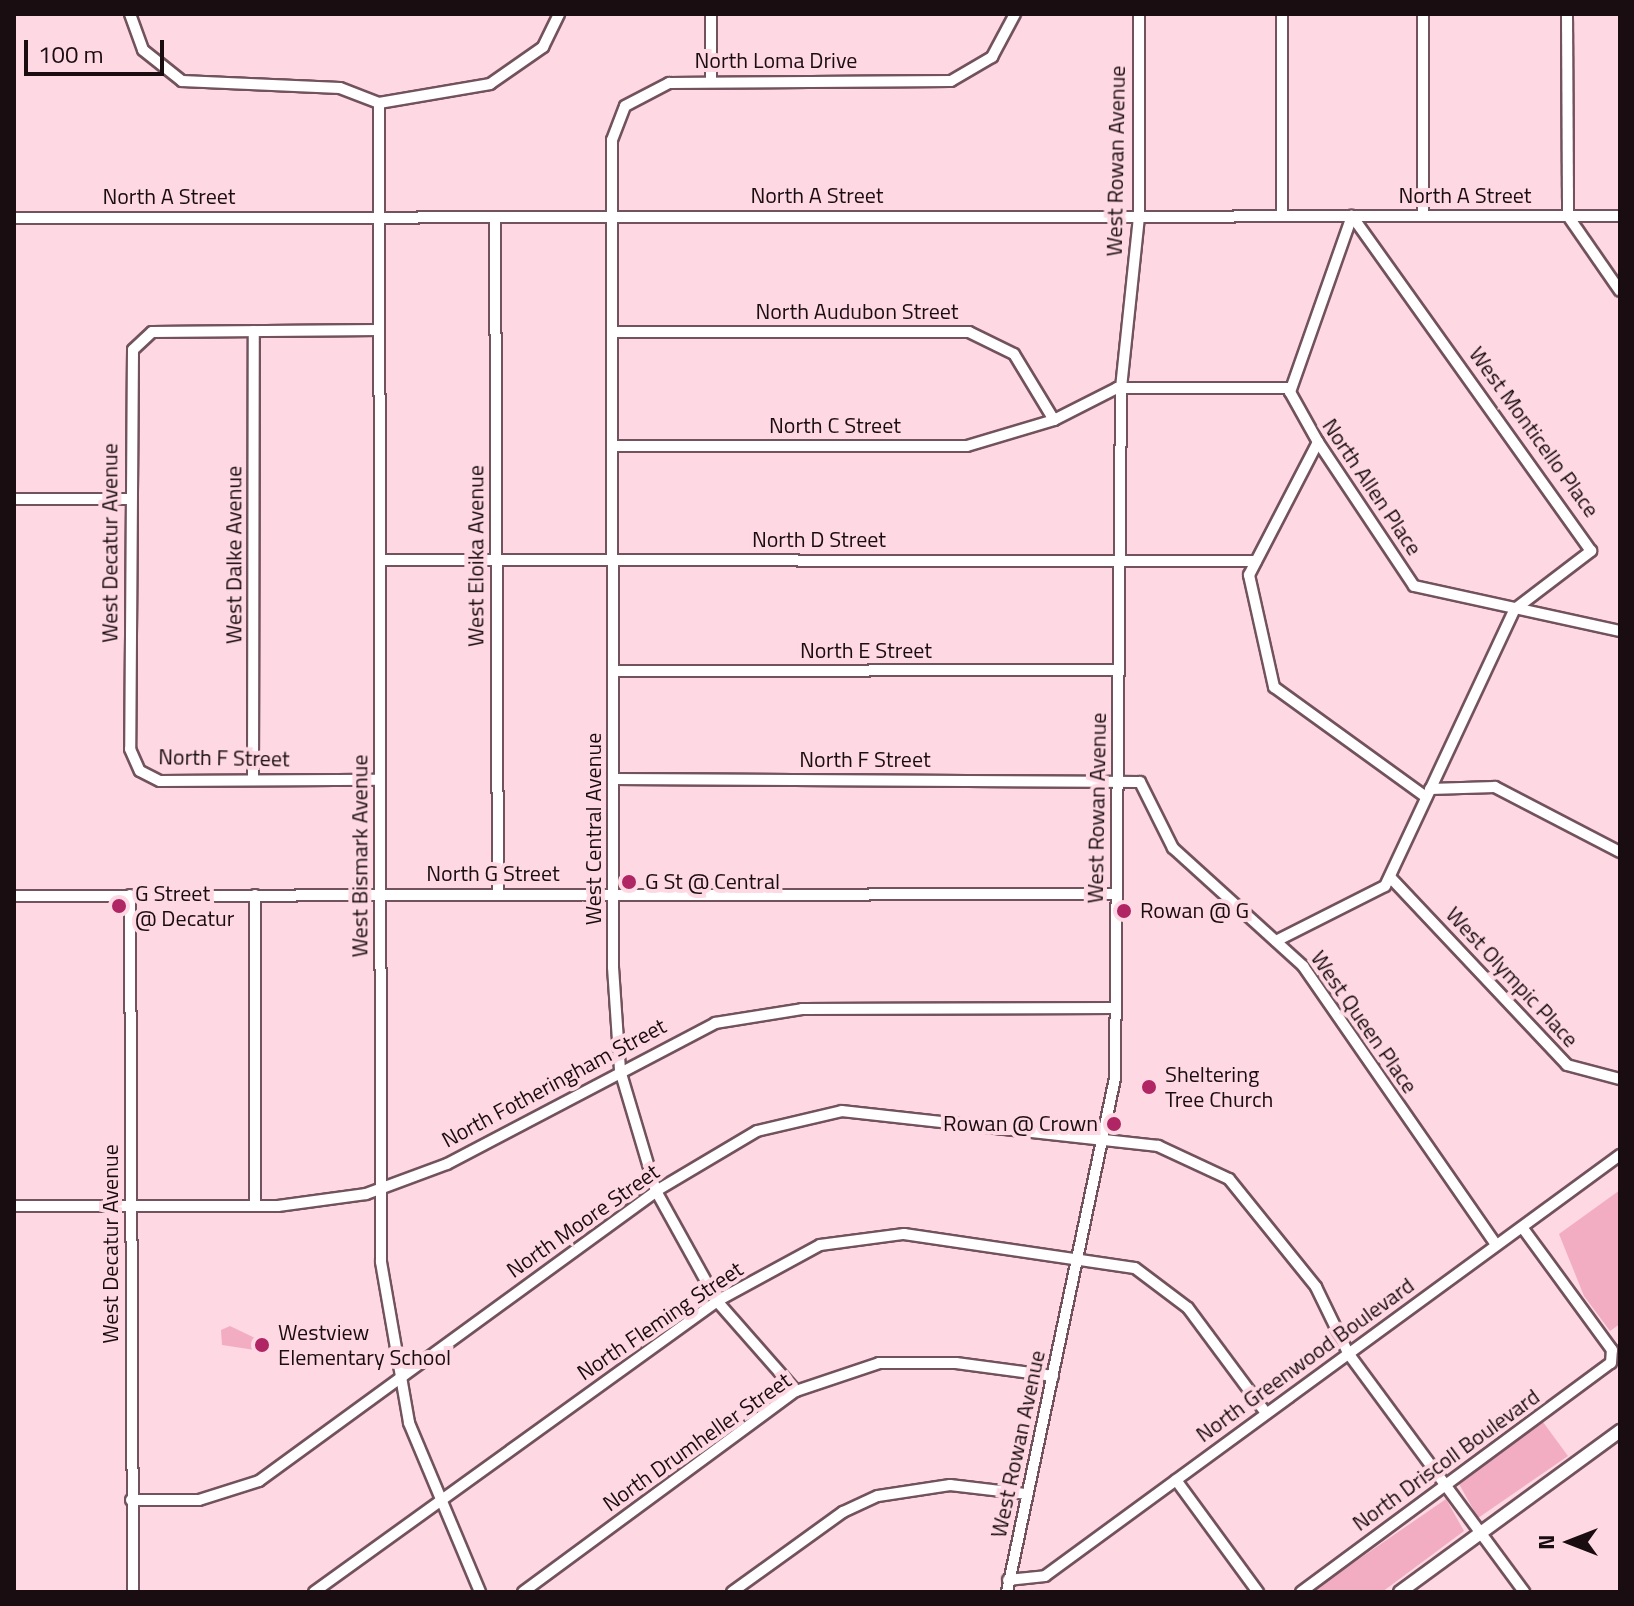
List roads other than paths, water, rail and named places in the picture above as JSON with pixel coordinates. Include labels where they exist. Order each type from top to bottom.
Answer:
[{"type":"main road","points":[[1400,1592],[1620,1431]]},
{"type":"street","points":[[130,14],[154,63],[196,85],[340,88],[379,103],[490,84],[543,47],[559,14]]},
{"type":"street","points":[[711,14],[711,80]]},
{"type":"street","name":"North Loma Drive","points":[[613,216],[612,140],[625,106],[656,85],[711,80],[951,81],[992,57],[1015,14]]},
{"type":"street","name":"West Rowan Avenue","points":[[1007,1592],[1105,1139],[1115,1008],[1121,388],[1139,216],[1139,14]]},
{"type":"street","points":[[1282,14],[1282,216]]},
{"type":"street","points":[[1423,14],[1423,216]]},
{"type":"street","points":[[1567,14],[1568,216],[1620,291]]},
{"type":"street","name":"West Bismark Avenue","points":[[379,103],[379,1188],[397,1379],[437,1503],[480,1592]]},
{"type":"street","name":"West Central Avenue","points":[[613,216],[613,894],[620,1070],[656,1191],[717,1301],[796,1391]]},
{"type":"street","points":[[1054,420],[1121,388],[1290,390],[1352,216]]},
{"type":"street","name":"West Monticello Place","points":[[1352,216],[1590,545],[1585,559],[1515,609],[1390,877]]},
{"type":"street","name":"North A Street","points":[[14,218],[1620,216]]},
{"type":"street","name":"West Eloika Avenue","points":[[495,217],[498,894]]},
{"type":"street","points":[[254,331],[378,330]]},
{"type":"street","name":"West Decatur Avenue","points":[[130,749],[130,364],[140,339],[169,331],[254,331]]},
{"type":"street","name":"West Dalke Avenue","points":[[253,779],[254,331]]},
{"type":"street","name":"North Audubon Street","points":[[613,332],[969,332],[1014,354],[1054,420]]},
{"type":"street","name":"North Allen Place","points":[[1290,390],[1318,442],[1414,586],[1620,631]]},
{"type":"street","name":"North C Street","points":[[612,446],[967,446],[1054,420]]},
{"type":"street","points":[[1318,442],[1249,579],[1276,690],[1428,793],[1495,787],[1620,852]]},
{"type":"street","points":[[14,499],[130,499]]},
{"type":"street","name":"North D Street","points":[[381,560],[1256,561]]},
{"type":"street","name":"North E Street","points":[[614,671],[1119,670]]},
{"type":"street","name":"North F Street","points":[[130,749],[140,771],[160,781],[380,780]]},
{"type":"street","name":"North F Street","points":[[613,779],[1116,781]]},
{"type":"street","name":"West Queen Place","points":[[1116,781],[1144,785],[1173,848],[1303,966],[1496,1245]]},
{"type":"street","points":[[1276,941],[1382,890],[1390,877]]},
{"type":"street","name":"West Olympic Place","points":[[1390,877],[1567,1065],[1620,1079]]},
{"type":"street","name":"North G Street","points":[[14,896],[1116,894]]},
{"type":"street","name":"West Decatur Avenue","points":[[130,895],[133,1592]]},
{"type":"street","points":[[255,895],[255,1206]]},
{"type":"street","name":"North Fotheringham Street","points":[[14,1206],[255,1206],[379,1188],[447,1164],[620,1070],[715,1023],[802,1009],[1115,1008]]},
{"type":"street","name":"North Moore Street","points":[[131,1500],[239,1491],[656,1191],[757,1131],[842,1111],[1105,1139],[1182,1153],[1229,1179],[1316,1287],[1348,1353],[1524,1592]]},
{"type":"street","name":"North Greenwood Boulevard","points":[[1008,1580],[1045,1576],[1620,1155]]},
{"type":"street","name":"North Driscoll Boulevard","points":[[1301,1592],[1613,1359],[1522,1227]]},
{"type":"street","name":"North Fleming Street","points":[[314,1592],[717,1301],[820,1245],[904,1234],[1079,1257],[1135,1268],[1174,1293],[1266,1413]]},
{"type":"street","name":"North Drumheller Street","points":[[523,1592],[796,1391],[879,1363],[956,1363],[1053,1376]]},
{"type":"street","points":[[1176,1480],[1258,1592]]},
{"type":"street","points":[[732,1592],[843,1512],[878,1496],[950,1485],[1027,1494]]},
{"type":"place","name":"G St @ Central","points":[[629,882]]},
{"type":"place","name":"G Street @ Decatur","points":[[119,906]]},
{"type":"place","name":"Rowan @ G","points":[[1124,911]]},
{"type":"place","name":"Sheltering Tree Church","points":[[1149,1087]]},
{"type":"place","name":"Rowan @ Crown","points":[[1114,1124]]},
{"type":"place","name":"Westview Elementary School","points":[[262,1345]]}]
